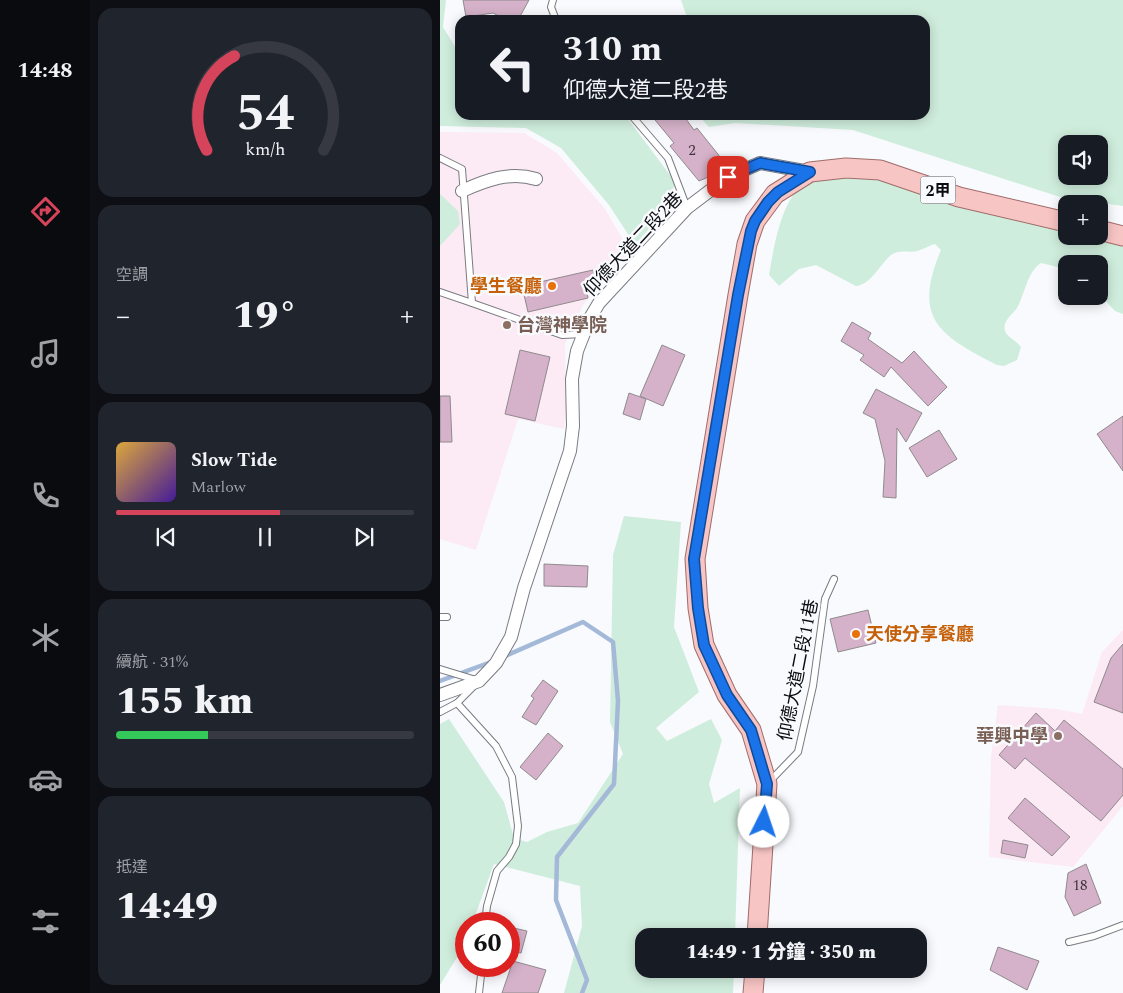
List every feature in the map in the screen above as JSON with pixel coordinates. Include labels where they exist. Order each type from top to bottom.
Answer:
[{"type":"main road","name":"2甲","points":[[758,928],[767,784],[751,730],[727,695],[704,645],[698,608],[694,559],[738,295],[751,231],[755,221],[768,202],[778,192],[810,172],[846,168],[880,170],[959,197],[1058,220]]},
{"type":"main road","points":[[1108,232],[1123,236]]},
{"type":"main road","points":[[753,993],[754,978]]},
{"type":"street","name":"仰德大道二段2巷","points":[[479,681],[496,663],[511,637],[528,578],[570,451],[573,426],[572,379],[577,351],[599,303],[687,208],[728,177],[760,163],[810,172]]},
{"type":"street","points":[[462,191],[488,178],[524,176],[536,179]]},
{"type":"street","points":[[440,695],[479,681]]},
{"type":"lane","points":[[553,0],[552,7],[554,15]]},
{"type":"lane","points":[[636,120],[668,158],[687,208]]},
{"type":"lane","points":[[440,158],[462,169],[462,191],[472,303]]},
{"type":"lane","points":[[440,292],[562,335],[584,334]]},
{"type":"lane","name":"仰德大道二段11巷","points":[[767,784],[798,752],[812,686],[825,599],[834,579]]},
{"type":"lane","points":[[440,669],[479,681],[457,703],[440,712]]},
{"type":"lane","points":[[457,703],[496,746],[512,777],[518,826],[516,844],[509,857],[497,871],[486,912]]},
{"type":"lane","points":[[1069,942],[1094,936],[1123,925]]},
{"type":"lane","points":[[479,993],[481,977]]},
{"type":"shaded area","name":"台灣神學院","points":[[440,132],[524,133],[557,153],[605,209],[630,252],[583,305],[565,344],[566,411],[564,429],[518,419],[476,550],[440,539]]},
{"type":"shaded area","name":"華興中學","points":[[1123,630],[1123,806],[1073,867],[989,857],[991,757],[998,705],[1057,709],[1082,714],[1102,652]]},
{"type":"green space","points":[[440,0],[446,0],[443,27],[455,47],[455,120],[629,120],[676,183],[652,227],[635,245],[609,205],[561,148],[526,128],[440,126]]},
{"type":"green space","points":[[681,0],[1123,0],[1123,206],[1108,204],[1108,195],[1058,196],[853,130],[735,123],[709,127],[703,120],[930,120],[930,15],[686,15]]},
{"type":"green space","points":[[863,171],[1058,224],[1058,245],[1108,245],[1108,238],[1123,239],[1123,314],[1115,311],[1108,304],[1108,255],[1058,255],[1058,267],[1041,263],[1032,272],[1017,308],[1005,324],[1006,333],[1021,347],[1017,360],[1004,366],[997,365],[960,344],[946,334],[936,322],[931,309],[929,293],[941,250],[935,244],[917,251],[894,253],[862,285],[856,286],[816,265],[799,269],[779,286],[769,275],[777,235],[787,207],[793,195],[802,185],[812,179]]},
{"type":"green space","points":[[440,194],[458,211],[460,224],[440,246]]},
{"type":"green space","points":[[624,516],[681,522],[674,627],[699,692],[656,728],[667,741],[711,719],[722,740],[709,784],[714,803],[740,788],[735,928],[635,928],[635,978],[734,978],[733,993],[564,993],[582,926],[580,886],[494,864],[476,912],[455,912],[455,961],[440,985],[440,724],[449,719],[504,802],[514,838],[527,842],[547,832],[578,823],[623,754],[610,722],[613,555]]},
{"type":"building","points":[[463,0],[529,0],[521,15],[497,15],[493,13],[466,15]]},
{"type":"building","points":[[655,120],[687,120],[694,130],[697,128],[729,168],[699,181],[670,146],[674,143]]},
{"type":"building","points":[[593,270],[596,286],[586,288],[588,298],[528,312],[522,286]]},
{"type":"building","points":[[852,322],[871,333],[868,339],[902,363],[914,351],[947,387],[928,406],[891,367],[884,377],[860,360],[864,355],[841,341]]},
{"type":"building","points":[[662,345],[685,355],[663,406],[640,396]]},
{"type":"building","points":[[520,350],[550,357],[535,421],[505,414]]},
{"type":"building","points":[[876,389],[922,413],[906,442],[897,428],[896,498],[883,497],[885,461],[875,419],[863,413]]},
{"type":"building","points":[[629,393],[646,399],[640,420],[623,414]]},
{"type":"building","points":[[440,396],[450,396],[452,442],[440,442]]},
{"type":"building","points":[[1123,416],[1123,471],[1097,434]]},
{"type":"building","points":[[939,430],[957,459],[927,477],[909,448]]},
{"type":"building","points":[[544,564],[588,566],[587,587],[544,586]]},
{"type":"building","points":[[868,610],[876,643],[838,652],[830,619]]},
{"type":"building","points":[[1123,644],[1123,713],[1094,702],[1111,658]]},
{"type":"building","points":[[543,680],[558,691],[536,725],[522,717],[534,698],[531,696]]},
{"type":"building","points":[[1036,713],[1055,731],[1064,720],[1123,769],[1123,795],[1101,821],[1025,758],[1015,769],[999,755]]},
{"type":"building","points":[[548,733],[563,746],[536,780],[520,767]]},
{"type":"building","points":[[1025,798],[1070,837],[1052,856],[1008,818]]},
{"type":"building","points":[[1003,840],[1028,845],[1025,858],[1001,853]]},
{"type":"building","points":[[1086,864],[1101,903],[1074,916],[1065,897],[1068,873]]},
{"type":"building","points":[[520,929],[527,931],[520,953]]},
{"type":"building","points":[[998,947],[1039,961],[1027,990],[990,970]]},
{"type":"building","points":[[520,963],[546,970],[538,993],[502,993],[508,977],[520,977]]},
{"type":"waterway","points":[[503,657],[583,622],[613,642],[618,701],[614,784],[557,857],[556,900],[587,980],[582,993]]},
{"type":"waterway","points":[[440,681],[491,662]]},
{"type":"place","name":"學生餐廳","points":[[552,286]]},
{"type":"place","name":"台灣神學院","points":[[507,325]]},
{"type":"place","name":"天使分享餐廳","points":[[856,634]]},
{"type":"place","name":"華興中學","points":[[1058,736]]},
{"type":"route","points":[[728,177],[760,163],[810,172],[778,192],[768,202],[755,221],[747,244],[721,408],[694,559],[698,608],[704,645],[727,695],[751,730],[767,784],[764,822]]}]
